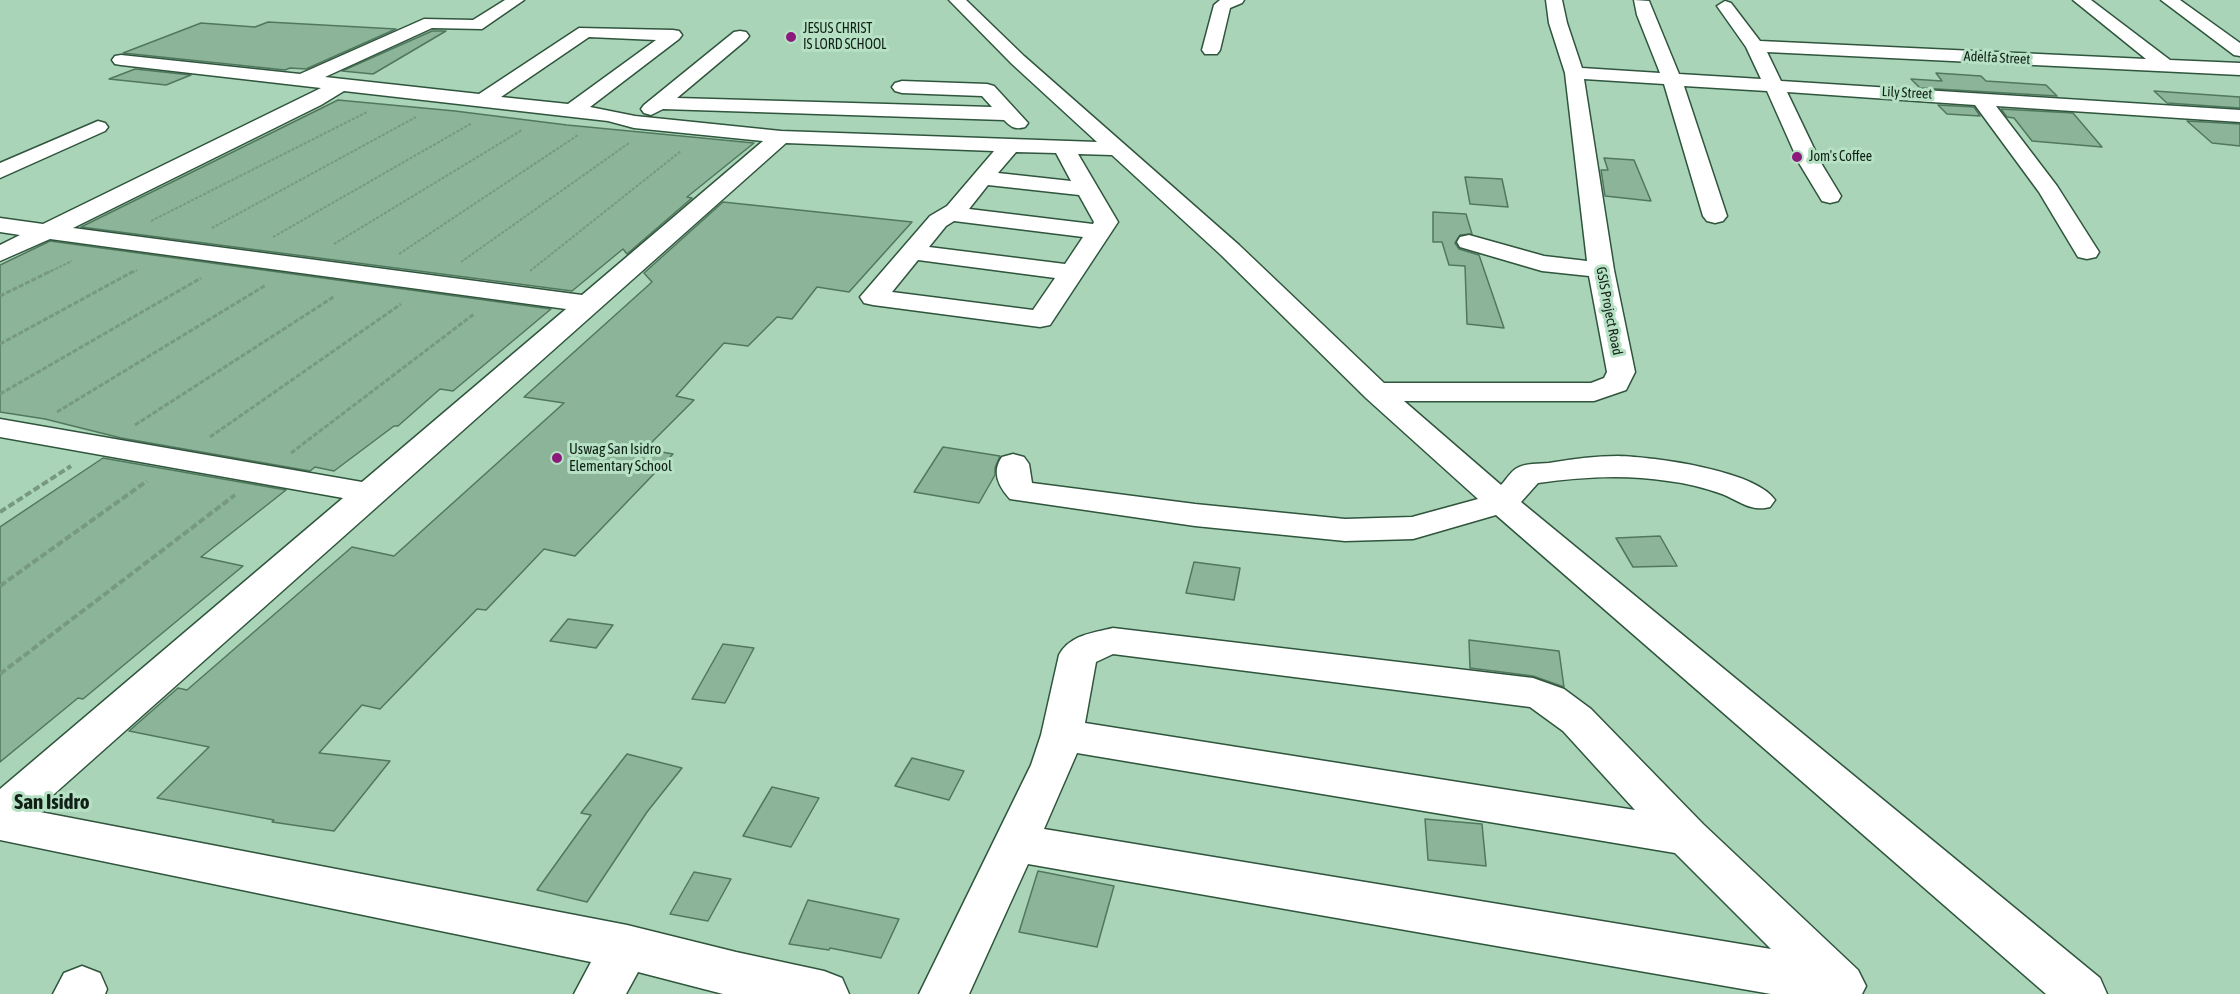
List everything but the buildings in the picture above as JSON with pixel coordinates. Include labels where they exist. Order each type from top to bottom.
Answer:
[{"type":"street","points":[[301,81],[430,23],[476,25],[516,0]]},
{"type":"street","points":[[957,0],[1018,60],[1230,250],[1376,392],[1502,503],[2082,994]]},
{"type":"street","points":[[1211,50],[1222,5],[1236,0]]},
{"type":"street","name":"GSIS Project Road","points":[[1376,392],[1594,392],[1616,384],[1621,372],[1601,270],[1574,73],[1558,23],[1554,0]]},
{"type":"street","points":[[2081,0],[2166,66]]},
{"type":"street","points":[[2169,0],[2240,51]]},
{"type":"street","points":[[1641,1],[1672,79],[1715,216]]},
{"type":"street","points":[[1725,6],[1755,46],[1810,163],[1830,196]]},
{"type":"street","points":[[482,101],[585,32],[673,34],[642,60],[572,111]]},
{"type":"street","points":[[634,122],[740,36]]},
{"type":"street","name":"Adelfa Street","points":[[1755,46],[2240,69]]},
{"type":"street","points":[[121,60],[609,115],[634,122],[781,137],[1118,148]]},
{"type":"street","name":"Lily Street","points":[[1574,73],[2240,116]]},
{"type":"street","points":[[0,254],[314,101],[340,85]]},
{"type":"street","points":[[902,87],[987,90],[1010,114],[1051,147],[1086,189],[1106,222],[1040,319],[873,297],[938,221],[951,214],[1010,145]]},
{"type":"street","points":[[1980,98],[2049,191],[2087,252]]},
{"type":"street","points":[[658,104],[1010,114]]},
{"type":"street","points":[[0,171],[98,128]]},
{"type":"street","points":[[0,815],[781,137]]},
{"type":"street","points":[[982,178],[1086,189]]},
{"type":"street","points":[[951,214],[1099,232]]},
{"type":"street","points":[[0,225],[501,294],[590,304]]},
{"type":"street","points":[[1469,242],[1531,260],[1601,270]]},
{"type":"street","points":[[911,252],[1072,273]]},
{"type":"street","points":[[0,428],[369,493]]},
{"type":"street","points":[[1013,464],[1014,484],[1022,492],[1173,512],[1345,530],[1413,528],[1502,503],[1528,475],[1587,467],[1618,466],[1669,471],[1708,479],[1736,488],[1758,500]]},
{"type":"street","points":[[944,994],[1052,765],[1062,735],[1078,655],[1093,646],[1113,641],[1533,693],[1550,699],[1577,720],[1687,837],[1843,989]]},
{"type":"street","points":[[1062,735],[1687,837]]},
{"type":"street","points":[[0,822],[627,947],[756,988],[824,994]]},
{"type":"street","points":[[1014,843],[1843,989]]},
{"type":"street","points":[[599,994],[627,947]]},
{"type":"path","points":[[0,297],[406,92]]},
{"type":"path","points":[[0,344],[451,97]]},
{"type":"path","points":[[0,512],[368,275],[609,115]]},
{"type":"path","points":[[0,586],[656,124]]},
{"type":"path","points":[[0,674],[501,294],[708,130]]},
{"type":"place","name":"JESUS CHRIST IS LORD SCHOOL","points":[[791,37]]},
{"type":"place","name":"Jom's Coffee","points":[[1797,157]]},
{"type":"place","name":"Uswag San Isidro Elementary School","points":[[557,458]]},
{"type":"district","name":"San Isidro","points":[[52,802]]}]
